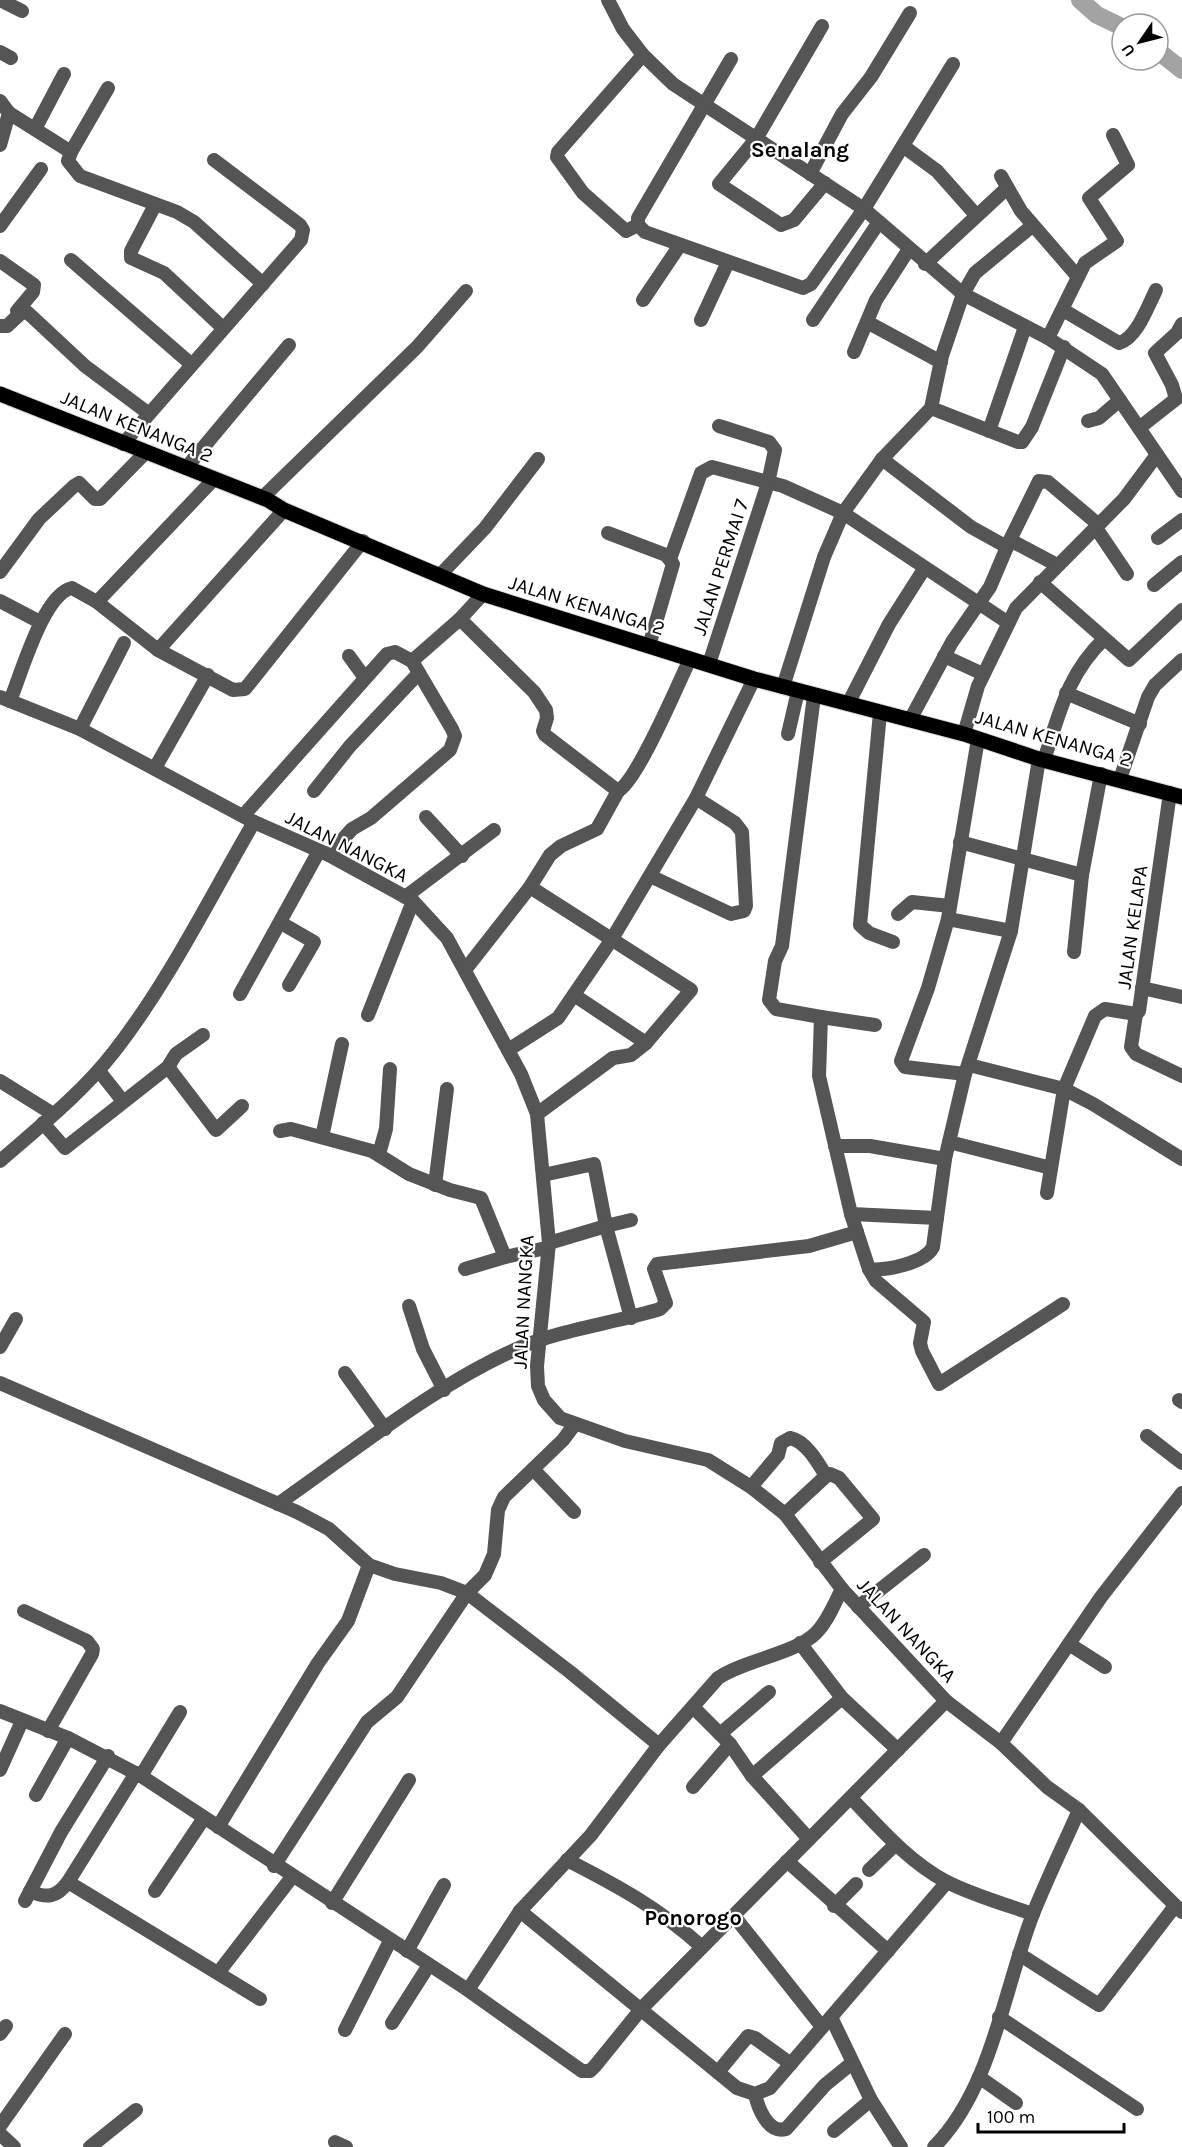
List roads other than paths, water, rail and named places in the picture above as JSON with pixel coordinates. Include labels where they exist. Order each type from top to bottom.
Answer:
[{"type":"main road","name":"JALAN KENANGA 2","points":[[0,394],[262,498],[284,510],[483,594],[754,679],[971,736],[1041,759],[1176,795]]},
{"type":"street","points":[[0,0],[22,11]]},
{"type":"street","points":[[608,0],[623,29],[643,55],[673,84],[864,209],[963,294],[1064,347],[1102,374],[1182,491]]},
{"type":"street","points":[[810,174],[842,114],[871,76],[910,13]]},
{"type":"street","points":[[822,26],[756,139],[720,180],[720,186],[781,225],[794,220],[825,183]]},
{"type":"street","points":[[638,225],[626,231],[583,193],[557,157],[558,152],[643,55]]},
{"type":"street","points":[[731,59],[638,218],[638,225],[645,232],[800,287],[807,287],[864,209],[954,64]]},
{"type":"street","points":[[34,129],[64,74]]},
{"type":"street","points":[[108,88],[68,160],[80,176],[177,212],[194,222],[263,284]]},
{"type":"street","points":[[0,101],[9,113],[71,152]]},
{"type":"street","points":[[0,145],[9,113]]},
{"type":"street","points":[[1048,338],[1090,257],[1117,242],[1089,198],[1128,165],[1113,135]]},
{"type":"street","points":[[903,146],[937,171],[976,215]]},
{"type":"street","points":[[123,444],[301,240],[303,230],[214,160]]},
{"type":"street","points":[[0,226],[40,169]]},
{"type":"street","points":[[926,264],[976,215],[1004,182],[1032,226],[1078,277]]},
{"type":"street","points":[[155,205],[131,252],[131,258],[164,273],[223,328]]},
{"type":"street","points":[[813,320],[879,222]]},
{"type":"street","points":[[788,734],[790,689],[824,558],[843,513],[855,493],[882,459],[931,408],[941,362],[963,294],[975,273],[1032,226]]},
{"type":"street","points":[[643,300],[680,245]]},
{"type":"street","points":[[854,352],[878,296],[909,249]]},
{"type":"street","points":[[0,261],[34,285],[33,292],[17,311]]},
{"type":"street","points":[[71,261],[191,364]]},
{"type":"street","points":[[701,320],[728,262]]},
{"type":"street","points":[[1063,310],[1119,343],[1131,334],[1156,290]]},
{"type":"street","points":[[262,498],[417,347],[466,291]]},
{"type":"street","points":[[0,326],[8,326],[21,314],[27,312],[85,366],[148,413]]},
{"type":"street","points":[[867,322],[941,362]]},
{"type":"street","points":[[1139,428],[1176,399],[1172,385],[1155,353],[1177,333],[1182,324]]},
{"type":"street","points":[[989,431],[1025,327]]},
{"type":"street","points":[[186,468],[289,345]]},
{"type":"street","points":[[931,408],[1017,442],[1026,439],[1064,347]]},
{"type":"street","points":[[1088,421],[1099,418],[1120,400]]},
{"type":"street","name":"JALAN PERMAI 7","points":[[709,664],[768,483],[775,450],[769,442],[719,426]]},
{"type":"street","points":[[0,572],[39,519],[74,486],[79,483],[96,499],[100,499],[146,452]]},
{"type":"street","points":[[1156,456],[1124,499],[1024,598],[1007,622],[983,674],[970,709],[971,736],[960,842],[949,913],[928,988],[901,1061],[905,1067],[967,1070],[1064,1089],[1093,1104],[1182,1159]]},
{"type":"street","points":[[440,575],[485,528],[538,459]]},
{"type":"street","points":[[882,459],[971,527],[1057,565]]},
{"type":"street","points":[[649,646],[673,569],[670,559],[701,473],[712,467],[802,494],[843,513],[924,569],[1007,622]]},
{"type":"street","points":[[97,602],[214,479]]},
{"type":"street","points":[[910,720],[944,656],[993,582],[1036,487],[1042,480],[1048,482],[1097,527],[1127,574]]},
{"type":"street","points":[[158,650],[284,510]]},
{"type":"street","points":[[1158,538],[1182,520]]},
{"type":"street","points":[[609,533],[670,559]]},
{"type":"street","points":[[5,699],[40,622],[67,589],[72,588],[97,602],[158,650],[237,691],[250,685],[363,542]]},
{"type":"street","points":[[1154,585],[1182,562]]},
{"type":"street","points":[[848,704],[889,624],[924,569]]},
{"type":"street","points":[[1041,582],[1129,660],[1182,610]]},
{"type":"street","points":[[314,791],[415,667],[483,594]]},
{"type":"street","points":[[0,601],[40,622]]},
{"type":"street","points":[[460,619],[539,699],[548,718],[543,731],[545,735],[618,791]]},
{"type":"street","points":[[869,1269],[895,1266],[928,1255],[933,1248],[949,1142],[967,1070],[1011,931],[1021,859],[1041,759],[1066,693],[1080,664],[1104,639]]},
{"type":"street","points":[[80,729],[124,643]]},
{"type":"street","points":[[0,1161],[99,1071],[148,1002],[248,819],[365,678],[392,651],[415,667],[452,729],[454,743],[450,750],[371,818],[352,829],[324,853],[240,994]]},
{"type":"street","points":[[349,656],[365,678]]},
{"type":"street","points":[[944,656],[983,674]]},
{"type":"street","points":[[465,970],[530,887],[550,855],[561,846],[597,829],[618,791],[629,778],[649,745],[690,659]]},
{"type":"street","points":[[1120,779],[1152,690],[1182,660]]},
{"type":"street","points":[[155,768],[208,675]]},
{"type":"street","points":[[508,1050],[558,1018],[612,939],[696,798],[754,679]]},
{"type":"street","points":[[1066,693],[1140,724]]},
{"type":"street","points":[[814,696],[786,900],[782,946],[775,961],[770,1000],[776,1009],[875,1025]]},
{"type":"street","name":"JALAN NANGKA","points":[[5,699],[80,729],[248,819],[324,853],[409,899],[447,938],[508,1050],[537,1114],[547,1246],[539,1341],[538,1386],[544,1400],[560,1418],[575,1424],[679,1455],[699,1456],[751,1487],[785,1514],[842,1589],[946,1701],[1001,1743],[1047,1787],[1079,1810],[1178,1909]]},
{"type":"street","points":[[880,713],[860,925],[869,933],[893,942]]},
{"type":"street","points":[[1074,952],[1082,875],[1101,774]]},
{"type":"street","name":"JALAN KELAPA","points":[[1064,1089],[1098,1012],[1112,1009],[1136,1014],[1176,795]]},
{"type":"street","points":[[650,876],[731,914],[740,914],[744,911],[746,906],[742,832],[735,823],[696,798]]},
{"type":"street","points":[[426,817],[462,856]]},
{"type":"street","points":[[368,1015],[409,899],[494,830]]},
{"type":"street","points":[[960,842],[1082,875]]},
{"type":"street","points":[[530,887],[691,990],[646,1043],[631,1055],[613,1058],[537,1114]]},
{"type":"street","points":[[898,914],[912,902],[1011,931]]},
{"type":"street","points":[[281,923],[314,942],[289,985]]},
{"type":"street","points":[[1142,988],[1182,997]]},
{"type":"street","points":[[574,995],[646,1043]]},
{"type":"street","points":[[1136,1014],[1131,1047],[1136,1054],[1182,1076]]},
{"type":"street","points":[[821,1017],[819,1076],[856,1232],[869,1269],[876,1281],[924,1322],[920,1343],[939,1384],[1063,1304]]},
{"type":"street","points":[[0,1081],[48,1119],[65,1148],[122,1100],[168,1067],[176,1054],[203,1035]]},
{"type":"street","points":[[322,1137],[342,1044]]},
{"type":"street","points":[[168,1067],[216,1130],[243,1106]]},
{"type":"street","points":[[379,1154],[386,1129],[390,1069]]},
{"type":"street","points":[[99,1071],[122,1100]]},
{"type":"street","points":[[435,1185],[447,1089]]},
{"type":"street","points":[[1047,1193],[1064,1089]]},
{"type":"street","points":[[280,1131],[291,1129],[379,1154],[410,1174],[435,1185],[482,1198],[505,1257]]},
{"type":"street","points":[[949,1142],[1051,1168]]},
{"type":"street","points":[[835,1146],[870,1146],[945,1159]]},
{"type":"street","points":[[543,1175],[594,1164],[606,1227],[632,1318]]},
{"type":"street","points":[[851,1214],[937,1218]]},
{"type":"street","points":[[465,1269],[631,1220]]},
{"type":"street","points":[[278,1504],[444,1389],[498,1358],[539,1341],[660,1310],[665,1305],[654,1269],[657,1264],[809,1246],[856,1232]]},
{"type":"street","points":[[409,1306],[423,1349],[444,1389]]},
{"type":"street","points":[[0,1347],[16,1319]]},
{"type":"street","points":[[345,1373],[385,1429]]},
{"type":"street","points":[[0,1383],[278,1504],[329,1529],[369,1565],[395,1574],[441,1583],[467,1593],[570,1672],[659,1745]]},
{"type":"street","points":[[274,1866],[367,1722],[397,1697],[467,1593],[491,1565],[500,1503],[575,1424]]},
{"type":"street","points":[[1147,1436],[1182,1463]]},
{"type":"street","points":[[751,1487],[778,1455],[781,1443],[790,1438],[797,1440],[812,1455],[826,1476]]},
{"type":"street","points":[[532,1469],[574,1512]]},
{"type":"street","points":[[785,1514],[830,1474],[839,1478],[873,1519],[820,1562]]},
{"type":"street","points":[[1001,1743],[1101,1597],[1182,1493]]},
{"type":"street","points":[[858,1607],[924,1555]]},
{"type":"street","points":[[218,1827],[312,1673],[348,1621],[369,1565]]},
{"type":"street","points":[[468,1990],[520,1911],[591,1834],[659,1745],[718,1678],[728,1671],[800,1644],[814,1635],[826,1622],[842,1589]]},
{"type":"street","points":[[24,1611],[87,1641],[93,1649],[48,1731]]},
{"type":"street","points":[[800,1644],[842,1698],[898,1750]]},
{"type":"street","points":[[1069,1644],[1105,1667]]},
{"type":"street","points":[[693,1787],[725,1739],[769,1692]]},
{"type":"street","points":[[752,1776],[842,1698]]},
{"type":"street","points":[[0,1711],[108,1756],[468,1990],[582,2071],[590,2071],[642,2008],[946,1701]]},
{"type":"street","points":[[693,1707],[725,1739],[752,1776],[809,1839]]},
{"type":"street","points":[[108,1756],[61,1832],[27,1896],[51,1896],[61,1892],[180,1712]]},
{"type":"street","points":[[0,1770],[22,1721]]},
{"type":"street","points":[[36,1795],[68,1738]]},
{"type":"street","points":[[332,1903],[409,1780]]},
{"type":"street","points":[[851,1798],[913,1860],[947,1882],[1033,1914]]},
{"type":"street","points":[[934,2147],[957,2122],[979,2077],[1033,1914],[1079,1810]]},
{"type":"street","points":[[155,1891],[204,1818]]},
{"type":"street","points":[[869,1870],[896,1844]]},
{"type":"street","points":[[567,1860],[634,1895],[670,1918],[702,1947]]},
{"type":"street","points":[[787,1861],[834,1906],[888,1951]]},
{"type":"street","points":[[218,1973],[292,1877]]},
{"type":"street","points":[[68,1882],[260,1999]]},
{"type":"street","points":[[520,1911],[642,2008],[737,2088],[755,2094],[770,2088],[947,1882]]},
{"type":"street","points":[[834,1906],[856,1884]]},
{"type":"street","points":[[407,1951],[444,1885]]},
{"type":"street","points":[[1019,1954],[1099,2005],[1178,1909]]},
{"type":"street","points":[[734,1916],[827,2022],[852,2062],[871,2100],[901,2147]]},
{"type":"street","points":[[345,2030],[390,1941]]},
{"type":"street","points":[[392,2023],[429,1965]]},
{"type":"street","points":[[999,2018],[1137,2109]]},
{"type":"street","points":[[14,2147],[1,2125],[64,2034]]},
{"type":"street","points":[[718,2072],[748,2036],[755,2038],[791,2064]]},
{"type":"street","points":[[755,2094],[765,2119],[774,2128],[780,2130],[786,2128],[825,2085],[852,2062]]},
{"type":"street","points":[[979,2077],[1016,2103]]},
{"type":"street","points":[[834,2132],[871,2100]]},
{"type":"street","points":[[90,2147],[136,2110]]},
{"type":"waterway","points":[[1080,0],[1097,15],[1110,21]]},
{"type":"waterway","points":[[1170,60],[1182,70]]},
{"type":"district","name":"Senalang","points":[[800,149]]},
{"type":"district","name":"Ponorogo","points":[[693,1917]]}]
